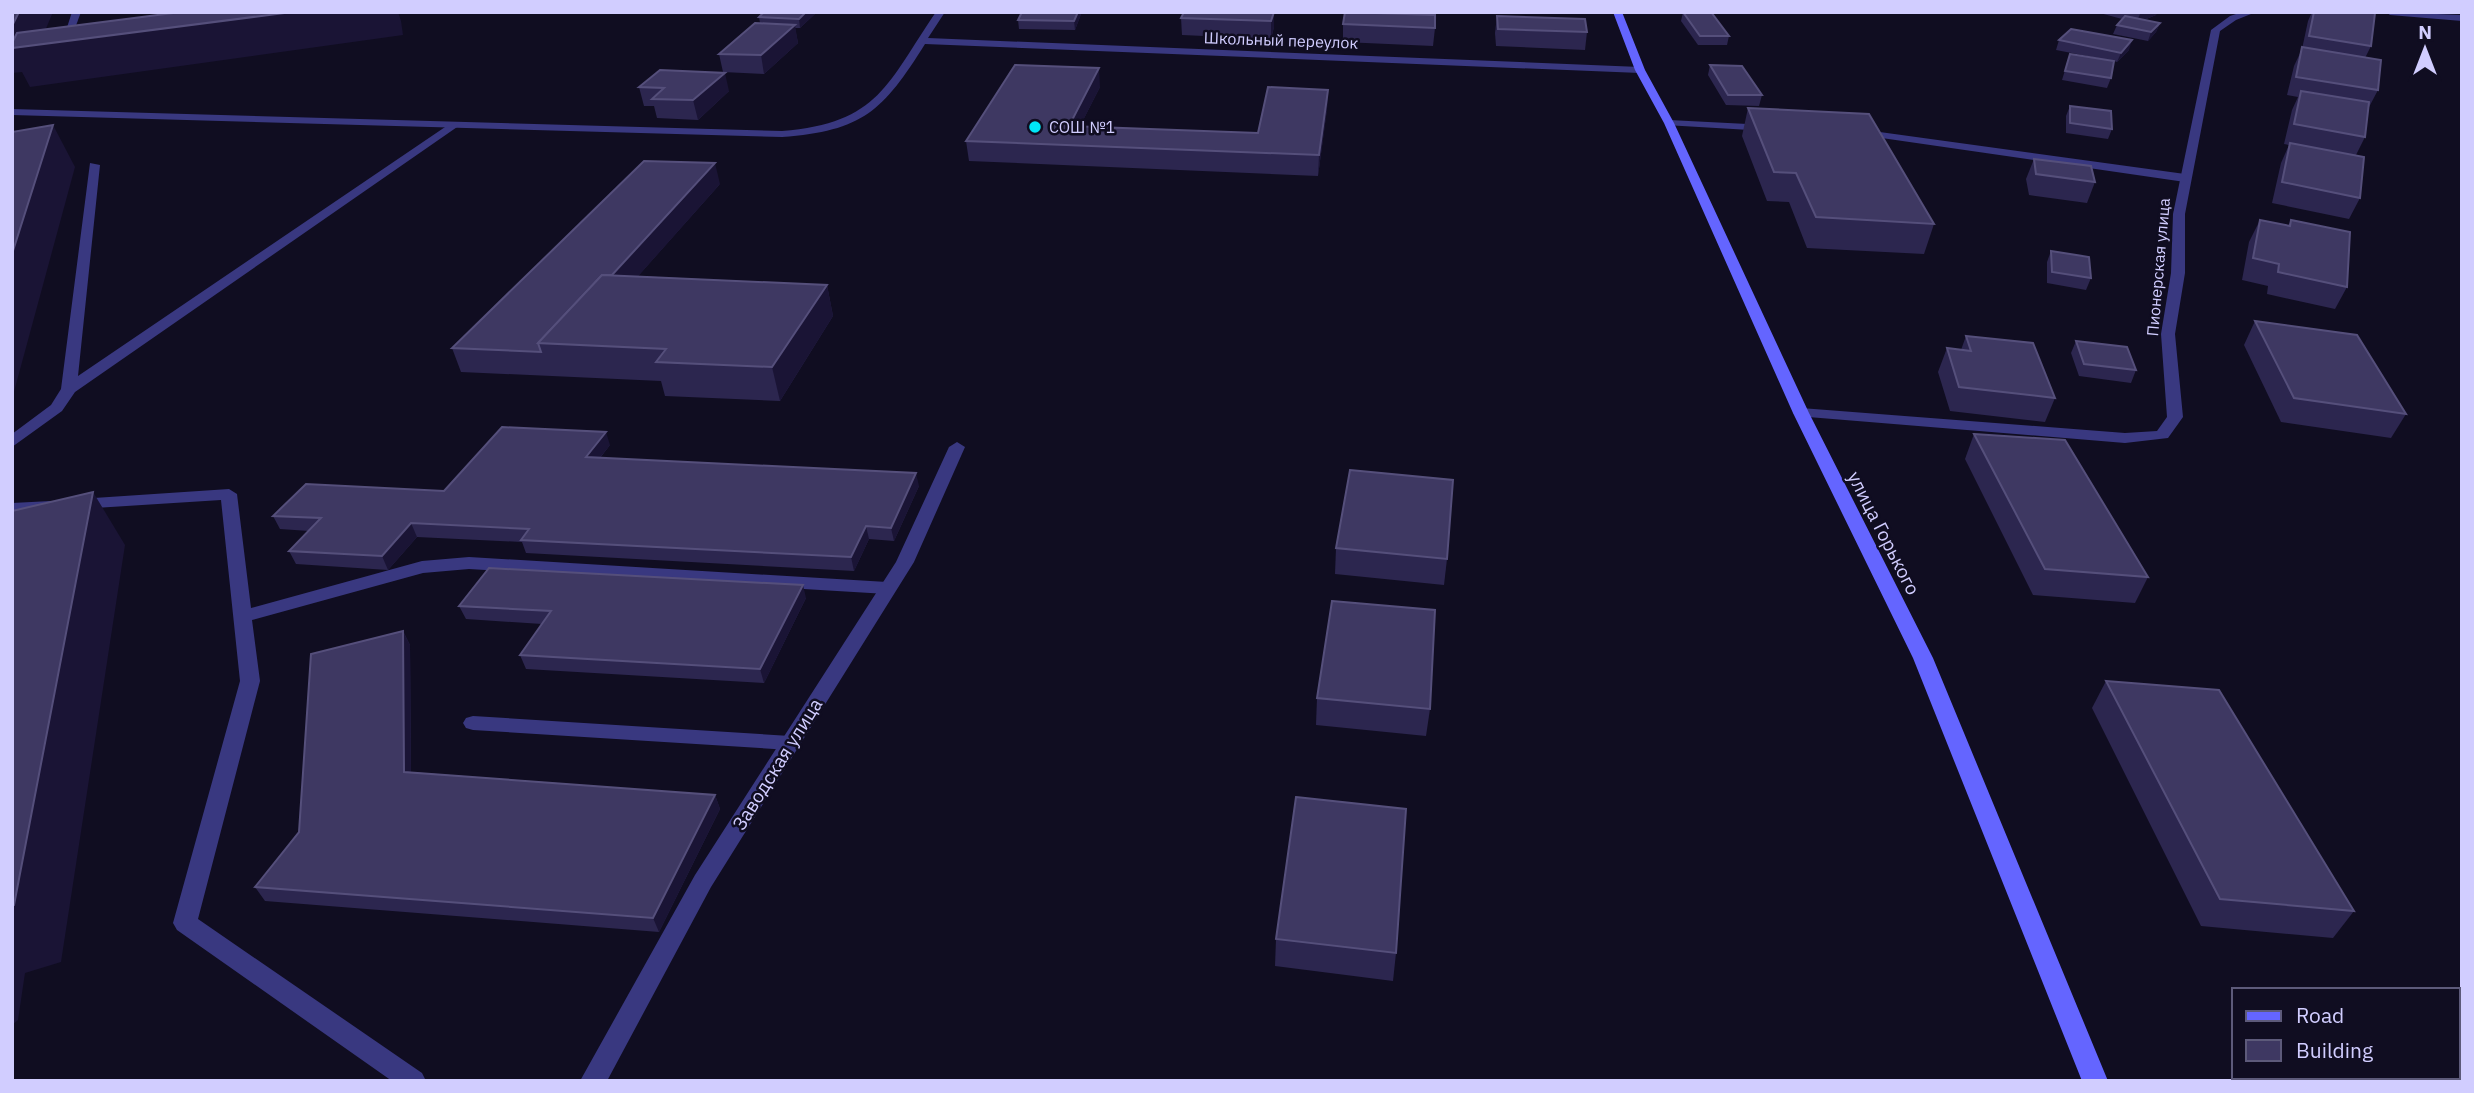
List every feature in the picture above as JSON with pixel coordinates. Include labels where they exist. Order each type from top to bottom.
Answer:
[{"type":"main road","name":"улица Горького","points":[[1617,12],[1640,70],[1669,123],[1801,413],[1923,658],[2095,1081]]},
{"type":"street","points":[[72,57],[59,59],[77,12]]},
{"type":"street","points":[[12,112],[782,134],[838,125],[860,116],[878,102],[941,12]]},
{"type":"street","name":"Пионерская улица","points":[[1801,413],[2125,438],[2162,435],[2175,417],[2168,334],[2178,274],[2179,214],[2216,30],[2233,18],[2252,12]]},
{"type":"street","points":[[2390,12],[2462,18]]},
{"type":"street","name":"Школьный переулок","points":[[920,41],[1640,70]]},
{"type":"street","points":[[1669,123],[1776,128]]},
{"type":"street","points":[[12,442],[57,408],[69,389],[455,125]]},
{"type":"street","points":[[1843,131],[1883,133],[2185,178]]},
{"type":"street","points":[[69,389],[94,165]]},
{"type":"street","name":"Заводская улица","points":[[593,1081],[703,881],[905,562],[957,447]]},
{"type":"street","points":[[12,508],[229,494],[250,681],[185,923],[412,1081]]},
{"type":"street","points":[[243,616],[422,567],[469,563],[887,588]]},
{"type":"street","points":[[473,723],[790,743]]},
{"type":"building","points":[[12,12],[19,12],[12,26]]},
{"type":"building","points":[[181,12],[292,12],[12,48],[17,33]]},
{"type":"building","points":[[764,12],[806,12],[799,19],[759,17]]},
{"type":"building","points":[[1022,12],[1078,12],[1074,21],[1018,20]]},
{"type":"building","points":[[1184,12],[1274,12],[1271,21],[1181,18]]},
{"type":"building","points":[[1345,12],[1435,15],[1435,28],[1343,24]]},
{"type":"building","points":[[1683,12],[1711,12],[1729,36],[1700,36]]},
{"type":"building","points":[[2314,12],[2375,13],[2371,46],[2309,36]]},
{"type":"building","points":[[1497,16],[1585,19],[1587,32],[1498,29]]},
{"type":"building","points":[[2125,16],[2160,23],[2151,32],[2117,25]]},
{"type":"building","points":[[755,23],[795,25],[761,55],[719,54]]},
{"type":"building","points":[[2071,29],[2132,40],[2121,53],[2059,40]]},
{"type":"building","points":[[2302,47],[2381,60],[2378,90],[2296,77]]},
{"type":"building","points":[[2070,54],[2114,61],[2111,78],[2065,71]]},
{"type":"building","points":[[1015,65],[1099,68],[1069,126],[1258,133],[1268,87],[1328,90],[1319,155],[966,141]]},
{"type":"building","points":[[1710,65],[1742,66],[1762,95],[1728,95]]},
{"type":"building","points":[[660,70],[725,73],[693,100],[652,99],[664,88],[639,87]]},
{"type":"building","points":[[2301,91],[2369,102],[2365,137],[2294,124]]},
{"type":"building","points":[[2070,106],[2111,111],[2112,129],[2070,123]]},
{"type":"building","points":[[1748,108],[1869,114],[1934,224],[1816,217],[1796,173],[1774,172]]},
{"type":"building","points":[[53,125],[12,254],[12,132]]},
{"type":"building","points":[[2290,143],[2364,157],[2360,198],[2282,182]]},
{"type":"building","points":[[2034,159],[2091,166],[2095,182],[2036,174]]},
{"type":"building","points":[[644,161],[715,163],[612,275],[602,275],[538,343],[541,352],[452,348]]},
{"type":"building","points":[[2260,220],[2290,226],[2291,220],[2350,232],[2347,287],[2278,272],[2279,264],[2253,258]]},
{"type":"building","points":[[2051,251],[2089,257],[2091,278],[2052,272]]},
{"type":"building","points":[[602,275],[827,285],[772,367],[656,362],[666,349],[538,343]]},
{"type":"building","points":[[2255,321],[2357,335],[2406,414],[2294,398]]},
{"type":"building","points":[[1966,336],[2033,343],[2055,398],[1959,387],[1947,348],[1971,351]]},
{"type":"building","points":[[2076,341],[2127,347],[2136,370],[2084,364]]},
{"type":"building","points":[[502,427],[606,432],[586,457],[916,473],[891,528],[866,526],[851,557],[521,540],[529,529],[411,523],[382,556],[289,551],[321,518],[273,516],[306,484],[444,491]]},
{"type":"building","points":[[1974,434],[2065,440],[2148,577],[2045,569]]},
{"type":"building","points":[[1350,470],[1453,480],[1447,559],[1336,548]]},
{"type":"building","points":[[93,492],[14,905],[12,906],[12,511]]},
{"type":"building","points":[[489,568],[803,585],[760,669],[520,655],[551,611],[459,606]]},
{"type":"building","points":[[1332,601],[1435,610],[1430,709],[1317,698]]},
{"type":"building","points":[[403,631],[404,772],[715,795],[653,918],[255,887],[299,832],[311,654]]},
{"type":"building","points":[[2106,681],[2219,690],[2354,911],[2220,899]]},
{"type":"building","points":[[1296,797],[1406,809],[1396,953],[1276,939]]},
{"type":"building","points":[[2300,1079],[2425,1081],[2300,1081]]},
{"type":"place","name":"СОШ №1","points":[[1035,127]]}]
